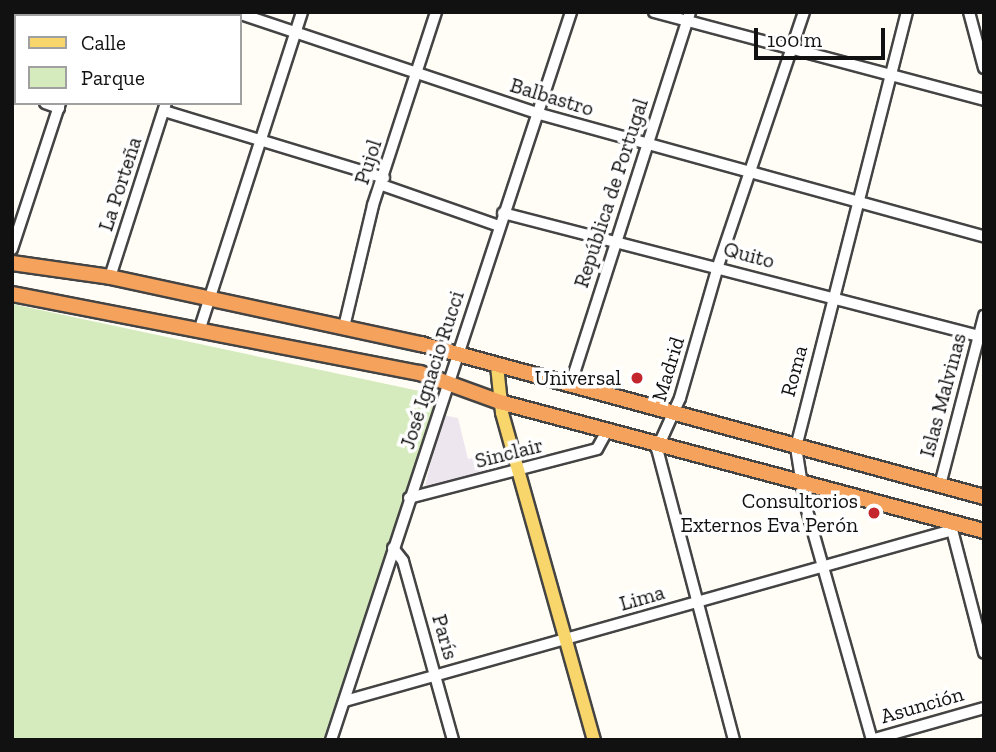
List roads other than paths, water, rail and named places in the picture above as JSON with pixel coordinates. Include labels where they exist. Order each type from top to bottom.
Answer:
[{"type":"highway","points":[[12,263],[110,277],[458,354],[984,497]]},
{"type":"highway","points":[[12,294],[201,326],[450,381],[500,402],[658,445],[798,479],[951,527],[984,531]]},
{"type":"main road","points":[[497,366],[500,402],[594,740]]},
{"type":"street","points":[[201,326],[208,297],[262,141],[302,12]]},
{"type":"street","name":"Pujol","points":[[344,327],[383,182],[436,12]]},
{"type":"street","name":"José Ignacio Rucci","points":[[331,740],[571,12]]},
{"type":"street","points":[[654,12],[688,17],[792,49],[984,100]]},
{"type":"street","name":"Madrid","points":[[658,445],[674,414],[718,266],[804,12]]},
{"type":"street","name":"Roma","points":[[872,740],[798,479],[796,447],[907,12]]},
{"type":"street","points":[[969,12],[984,68]]},
{"type":"street","name":"Balbastro","points":[[242,14],[536,113],[984,236]]},
{"type":"street","name":"República de Portugal","points":[[570,386],[688,17]]},
{"type":"street","points":[[12,249],[60,106]]},
{"type":"street","points":[[165,107],[383,182],[499,226]]},
{"type":"street","name":"La Porteña","points":[[110,277],[165,107]]},
{"type":"street","name":"Quito","points":[[503,212],[981,336]]},
{"type":"street","name":"Islas Malvinas","points":[[940,485],[981,336],[984,316]]},
{"type":"street","name":"Sinclair","points":[[409,498],[597,449],[607,431]]},
{"type":"street","points":[[658,445],[695,603],[734,740]]},
{"type":"street","points":[[951,527],[984,653]]},
{"type":"street","name":"Lima","points":[[345,701],[695,603],[951,527]]},
{"type":"street","name":"París","points":[[393,548],[403,561],[453,740]]},
{"type":"street","name":"Asunción","points":[[872,740],[984,708]]},
{"type":"place","name":"Universal","points":[[637,378]]},
{"type":"place","name":"Consultorios Externos Eva Perón","points":[[874,513]]}]
